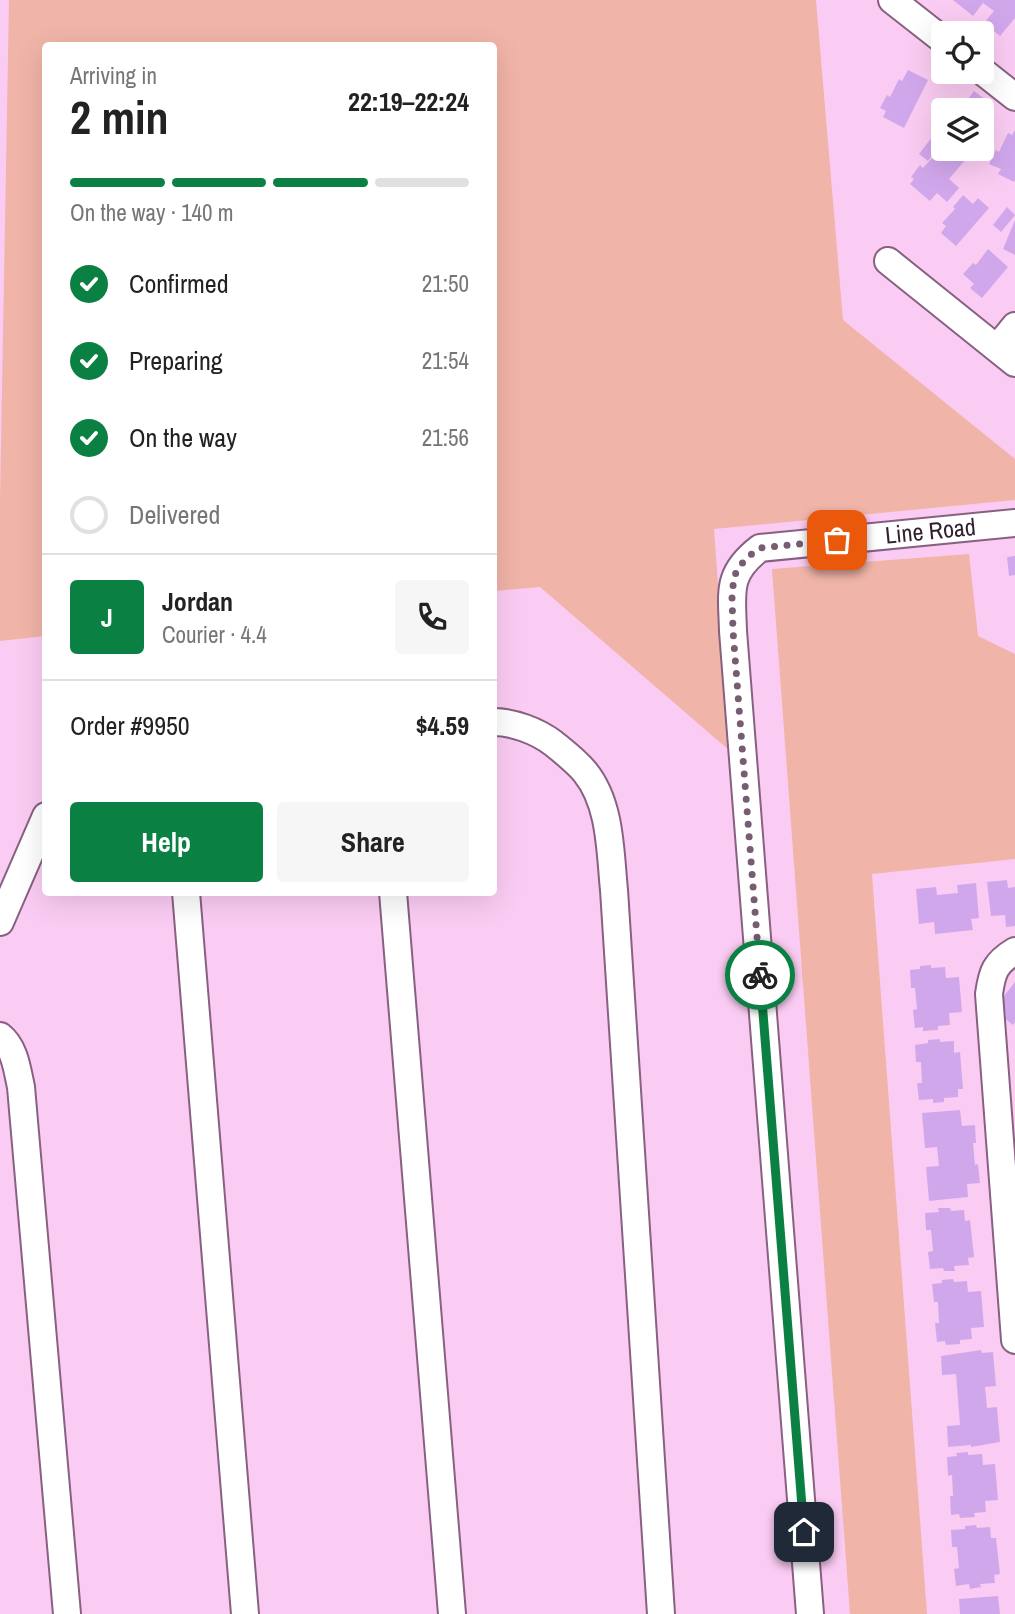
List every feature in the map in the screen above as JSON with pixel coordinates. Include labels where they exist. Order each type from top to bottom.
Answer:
[{"type":"street","points":[[892,0],[931,31]]},
{"type":"street","points":[[994,80],[1015,97]]},
{"type":"street","points":[[888,261],[1006,356],[1015,326]]},
{"type":"street","name":"Line Road","points":[[810,1614],[733,631],[734,576],[745,559],[760,548],[1015,523]]},
{"type":"street","points":[[497,722],[545,737],[569,755],[586,773],[608,824],[662,1614]]},
{"type":"street","points":[[0,922],[42,825]]},
{"type":"street","points":[[186,896],[245,1614]]},
{"type":"street","points":[[393,896],[452,1614]]},
{"type":"street","points":[[1015,951],[1000,961],[991,975],[989,995],[1015,1340]]},
{"type":"street","points":[[0,1036],[7,1041],[16,1061],[21,1087],[67,1614]]},
{"type":"shaded area","points":[[9,0],[816,0],[843,320],[1015,459],[1015,500],[714,529],[730,751],[540,587],[497,591],[497,42],[42,42],[42,636],[0,641]]},
{"type":"shaded area","points":[[969,554],[978,636],[1015,654],[1015,859],[872,874],[927,1614],[850,1614],[772,569]]},
{"type":"building","points":[[953,0],[1015,0],[1015,18],[1000,36],[994,31],[994,21],[986,21],[994,11],[983,3],[973,16]]},
{"type":"building","points":[[908,70],[928,80],[904,128],[883,117],[886,111],[880,108]]},
{"type":"building","points":[[974,91],[983,98],[969,98]]},
{"type":"building","points":[[1015,130],[1014,182],[998,174],[1001,169],[989,164],[994,161],[996,150],[999,152],[1008,133],[1012,135]]},
{"type":"building","points":[[931,139],[931,157],[928,161],[919,154]]},
{"type":"building","points":[[931,159],[964,161],[949,179],[959,188],[947,202],[937,193],[930,201],[910,184],[914,179],[911,177],[920,165],[923,168]]},
{"type":"building","points":[[963,195],[973,204],[978,198],[989,208],[956,246],[941,233],[946,226],[942,223]]},
{"type":"building","points":[[1007,207],[1015,215],[1001,232],[993,225]]},
{"type":"building","points":[[1015,220],[1015,255],[1003,249]]},
{"type":"building","points":[[988,249],[1008,267],[982,298],[970,288],[974,284],[963,274],[973,263],[976,265]]},
{"type":"building","points":[[1015,556],[1015,575],[1009,576],[1007,557]]},
{"type":"building","points":[[1007,880],[1008,888],[1015,887],[1015,926],[1006,927],[1005,915],[991,916],[987,882]]},
{"type":"building","points":[[976,883],[979,918],[971,919],[973,930],[935,934],[934,922],[919,924],[916,889],[936,887],[937,895],[958,893],[957,885]]},
{"type":"building","points":[[931,965],[931,968],[945,967],[946,978],[959,977],[962,1012],[949,1013],[950,1025],[938,1026],[938,1030],[923,1031],[923,1027],[915,1028],[913,1010],[917,1009],[915,988],[911,988],[910,970]]},
{"type":"building","points":[[1015,982],[1013,1025],[1003,1017],[1006,1013],[996,1006]]},
{"type":"building","points":[[940,1039],[940,1042],[954,1041],[954,1053],[960,1052],[963,1089],[958,1089],[958,1097],[944,1098],[944,1102],[933,1103],[933,1099],[919,1100],[917,1083],[922,1083],[921,1062],[916,1062],[915,1045]]},
{"type":"building","points":[[960,1110],[962,1126],[975,1125],[976,1143],[973,1143],[980,1183],[967,1184],[968,1197],[929,1201],[926,1167],[939,1166],[937,1147],[925,1148],[922,1113]]},
{"type":"building","points":[[938,1208],[964,1210],[965,1221],[970,1220],[974,1257],[968,1258],[969,1265],[954,1266],[955,1271],[930,1269],[928,1252],[933,1251],[931,1230],[926,1230],[925,1213],[939,1212]]},
{"type":"building","points":[[953,1279],[954,1282],[967,1281],[968,1292],[981,1291],[984,1327],[971,1328],[972,1339],[960,1340],[960,1344],[946,1345],[945,1341],[937,1342],[935,1323],[939,1323],[938,1302],[934,1302],[932,1284]]},
{"type":"building","points":[[981,1350],[982,1353],[993,1352],[996,1386],[985,1387],[987,1408],[997,1407],[1000,1442],[971,1447],[948,1447],[947,1426],[960,1425],[956,1374],[942,1375],[941,1356]]},
{"type":"building","points":[[968,1452],[968,1455],[982,1454],[983,1465],[995,1464],[998,1500],[985,1501],[986,1512],[974,1513],[975,1517],[960,1518],[959,1514],[951,1515],[952,1475],[948,1476],[947,1457]]},
{"type":"building","points":[[976,1525],[977,1528],[990,1527],[991,1538],[996,1538],[1000,1574],[994,1575],[995,1583],[980,1584],[981,1587],[970,1589],[969,1584],[956,1586],[954,1569],[959,1568],[957,1547],[952,1547],[951,1530]]},
{"type":"building","points":[[998,1596],[1000,1614],[960,1614],[959,1599]]},
{"type":"way so far","points":[[760,975],[733,631],[734,576],[745,559],[760,548],[837,540]]},
{"type":"route","points":[[760,975],[804,1532]]}]
